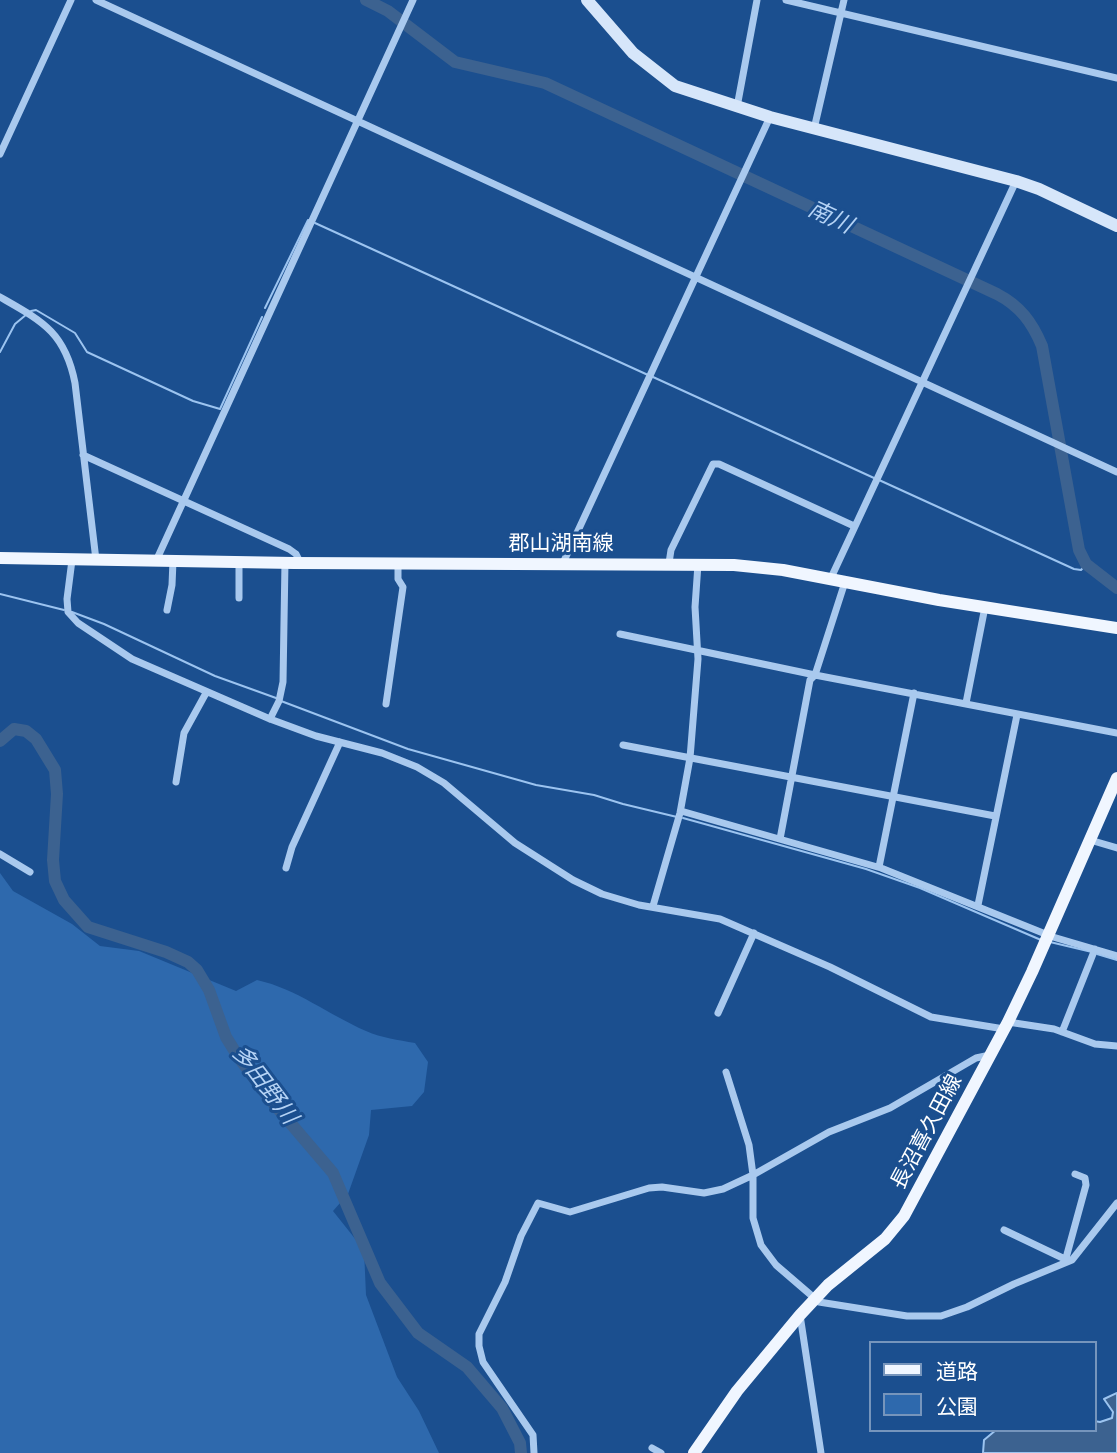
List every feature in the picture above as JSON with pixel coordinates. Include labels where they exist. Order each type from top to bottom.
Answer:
[{"type":"main road","name":"郡山湖南線","points":[[0,558],[239,562],[669,563],[762,568],[1117,628]]},
{"type":"main road","name":"長沼喜久田線","points":[[694,1453],[737,1391],[800,1315],[885,1238],[904,1216],[1006,1026],[1117,778]]},
{"type":"street","points":[[0,154],[71,0]]},
{"type":"street","points":[[96,0],[1117,472]]},
{"type":"street","points":[[156,561],[413,0]]},
{"type":"street","points":[[587,0],[633,53],[666,80],[685,90],[814,130],[1016,181],[1117,226]]},
{"type":"street","points":[[737,107],[757,0]]},
{"type":"street","points":[[786,0],[1117,78]]},
{"type":"street","points":[[814,130],[844,0]]},
{"type":"street","points":[[563,563],[770,117]]},
{"type":"street","points":[[830,580],[1016,181]]},
{"type":"street","points":[[0,297],[42,321],[63,349],[75,383],[96,560]]},
{"type":"street","points":[[83,455],[289,549],[296,554],[300,562]]},
{"type":"street","points":[[669,563],[671,550],[713,464],[719,464],[854,526]]},
{"type":"street","points":[[72,560],[68,612],[78,623],[132,659],[270,719],[382,753],[432,775],[452,789],[500,832],[580,884],[621,900],[711,916],[830,967],[931,1017],[1049,1028],[1095,1044],[1117,1046]]},
{"type":"street","points":[[167,610],[173,561]]},
{"type":"street","points":[[239,562],[239,598]]},
{"type":"street","points":[[270,719],[279,701],[283,681],[285,562]]},
{"type":"street","points":[[386,704],[402,587],[398,579],[398,563]]},
{"type":"street","points":[[653,906],[681,811],[690,758],[698,650],[695,607],[698,564]]},
{"type":"street","points":[[779,839],[810,680],[815,675],[845,582]]},
{"type":"street","points":[[966,703],[985,607]]},
{"type":"street","points":[[620,634],[815,675],[1117,733]]},
{"type":"street","points":[[176,782],[184,733],[206,693]]},
{"type":"street","points":[[879,867],[914,693]]},
{"type":"street","points":[[978,905],[1017,715]]},
{"type":"street","points":[[286,868],[292,847],[340,742]]},
{"type":"street","points":[[623,745],[995,816]]},
{"type":"street","points":[[681,811],[879,867],[1049,935],[1117,956]]},
{"type":"street","points":[[1090,840],[1117,848]]},
{"type":"street","points":[[0,854],[30,872]]},
{"type":"street","points":[[718,1013],[754,933]]},
{"type":"street","points":[[1062,1032],[1095,950]]},
{"type":"street","points":[[534,1453],[533,1435],[483,1362],[479,1339],[536,1205],[542,1204],[570,1212],[654,1187],[714,1192],[753,1175],[818,1138],[890,1108],[976,1058],[990,1055]]},
{"type":"street","points":[[726,1072],[749,1145],[753,1175],[753,1218],[761,1245],[776,1265],[797,1281],[814,1300],[827,1304],[935,1317],[967,1307],[1068,1259],[1117,1203]]},
{"type":"street","points":[[1068,1259],[1086,1185],[1085,1178],[1075,1174]]},
{"type":"street","points":[[1004,1230],[1068,1259]]},
{"type":"street","points":[[800,1315],[821,1453]]},
{"type":"street","points":[[652,1448],[661,1453]]},
{"type":"green space","points":[[0,873],[13,891],[72,924],[100,946],[139,951],[236,991],[257,980],[272,984],[366,1031],[415,1043],[428,1062],[424,1092],[412,1106],[371,1110],[369,1135],[348,1194],[333,1211],[364,1250],[366,1295],[397,1377],[419,1411],[439,1453],[0,1453]]},
{"type":"shaded area","points":[[1117,1393],[1117,1453],[983,1453],[984,1440],[994,1432],[1096,1432],[1096,1421],[1112,1418],[1113,1412],[1104,1399]]},
{"type":"waterway","name":"南川","points":[[366,0],[388,11],[455,62],[545,83],[997,294],[1019,309],[1034,329],[1042,346],[1079,550],[1086,564],[1117,588]]},
{"type":"waterway","points":[[265,308],[308,220],[310,221]]},
{"type":"waterway","points":[[315,223],[648,375]]},
{"type":"waterway","points":[[31,311],[36,310],[75,333],[87,352],[193,401],[220,409],[262,317]]},
{"type":"waterway","points":[[0,352],[15,324],[27,314]]},
{"type":"waterway","points":[[653,377],[874,478]]},
{"type":"waterway","points":[[879,480],[1074,569],[1081,570],[1086,564]]},
{"type":"waterway","points":[[0,594],[64,610]]},
{"type":"waterway","points":[[72,612],[104,624],[215,676],[276,698]]},
{"type":"waterway","points":[[281,701],[408,749],[536,785],[594,795],[677,817]]},
{"type":"waterway","name":"多田野川","points":[[0,741],[14,729],[26,731],[36,739],[55,770],[57,794],[53,860],[55,881],[64,900],[88,927],[166,952],[188,962],[197,970],[209,990],[226,1037],[239,1058],[333,1173],[380,1283],[418,1333],[467,1367],[502,1408],[520,1443],[521,1453]]},
{"type":"waterway","points":[[683,818],[866,869],[920,888],[1041,940]]},
{"type":"waterway","points":[[1050,942],[1092,952]]},
{"type":"waterway","points":[[1097,954],[1117,960]]}]
